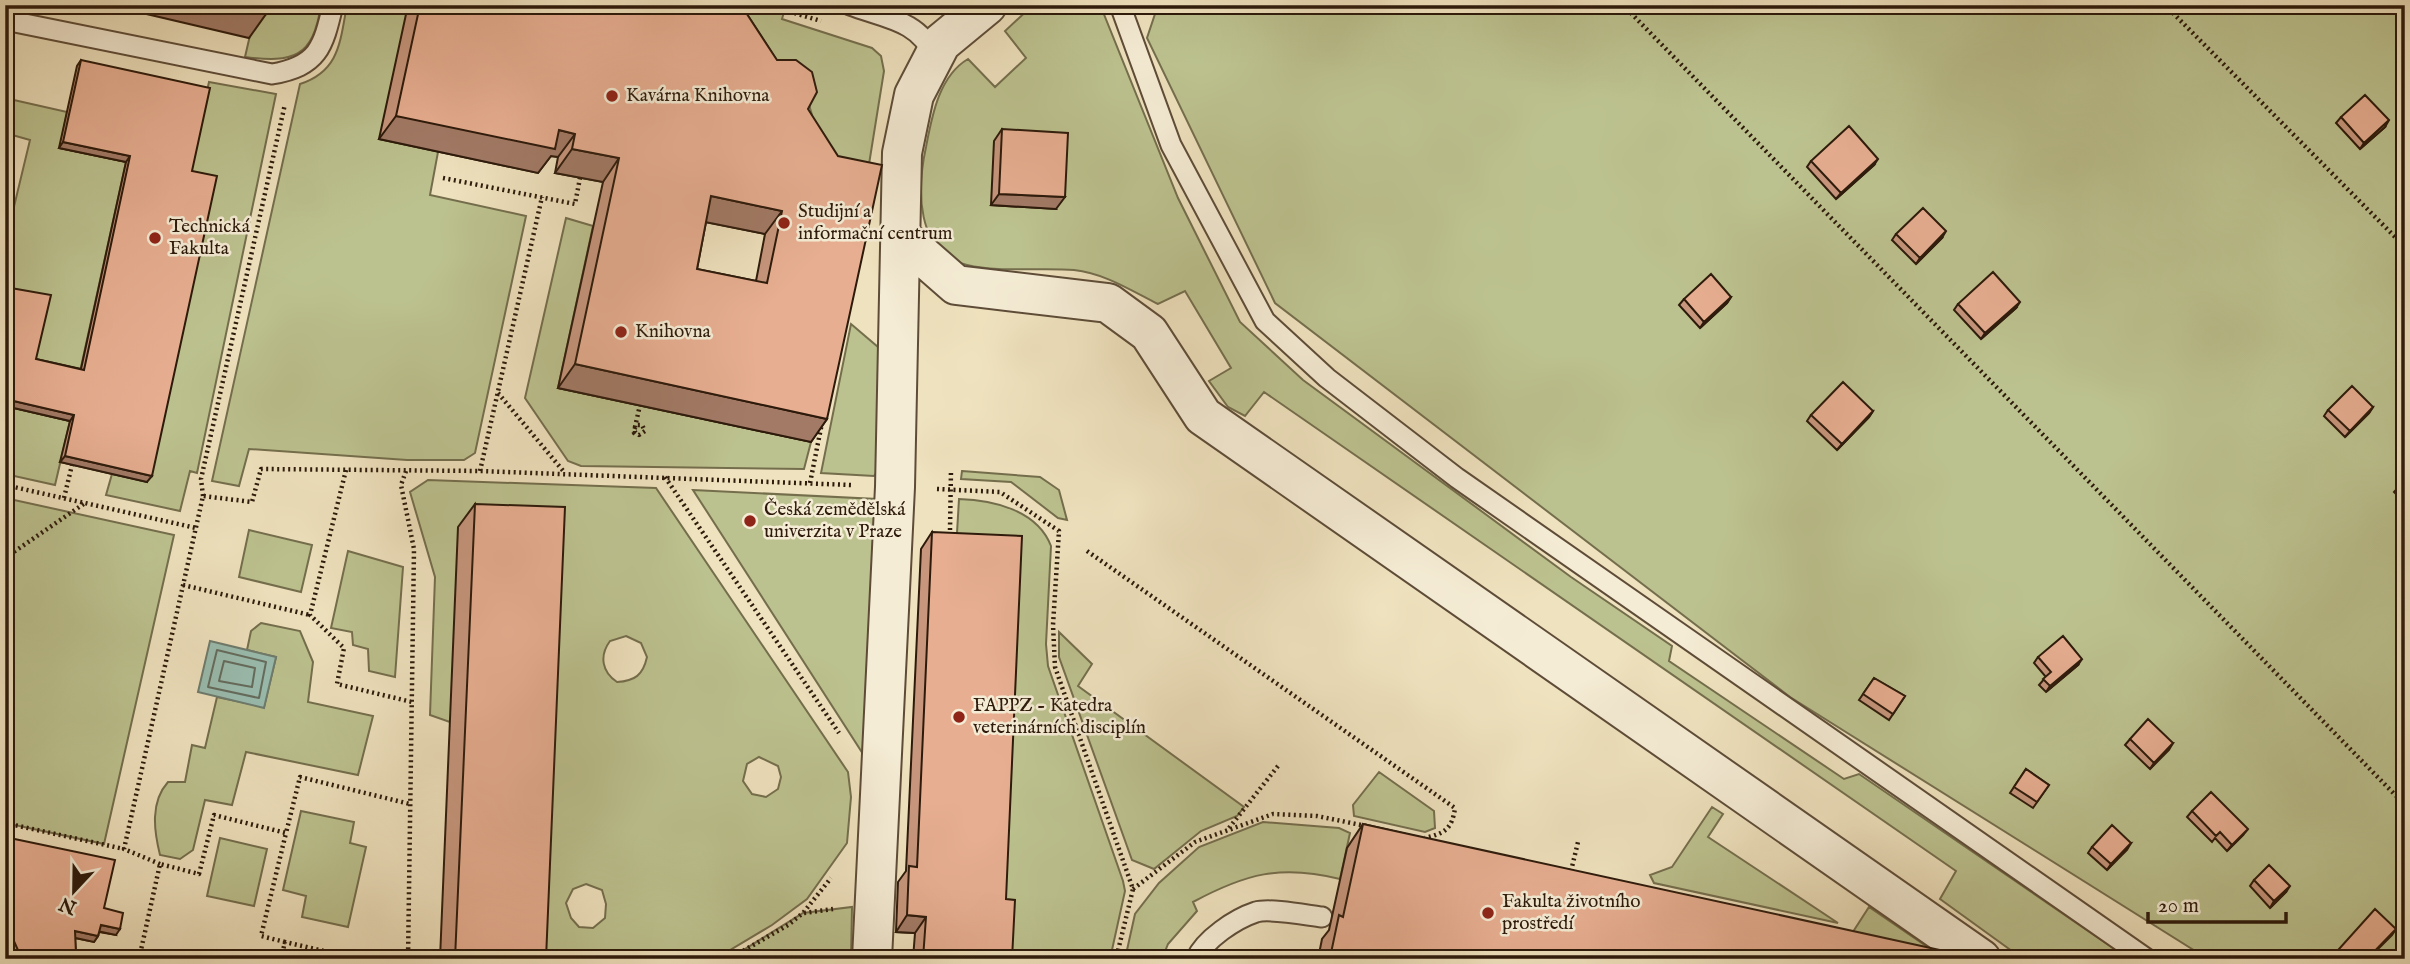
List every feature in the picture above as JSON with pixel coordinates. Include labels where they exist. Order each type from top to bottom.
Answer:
[{"type":"street","points":[[872,959],[895,487],[902,153],[914,95],[941,43],[987,5]]},
{"type":"street","points":[[900,236],[956,285],[1108,303],[1149,333],[1203,416],[1981,959]]},
{"type":"lane","points":[[5,20],[272,75],[293,71],[309,62],[325,41],[333,5]]},
{"type":"lane","points":[[850,5],[915,28],[927,40],[934,56]]},
{"type":"lane","points":[[1120,5],[1171,145],[1265,321],[1328,378],[1457,478],[2147,959]]},
{"type":"lane","points":[[1196,959],[1200,948],[1228,927],[1257,911],[1322,917]]},
{"type":"path","points":[[793,5],[791,12],[829,23]]},
{"type":"path","points":[[1623,5],[2405,805]]},
{"type":"path","points":[[2165,5],[2405,247]]},
{"type":"path","points":[[124,849],[203,496],[201,479],[293,71]]},
{"type":"path","points":[[443,178],[575,204],[580,178]]},
{"type":"path","points":[[481,471],[542,197]]},
{"type":"path","points":[[498,393],[565,474]]},
{"type":"path","points":[[635,434],[634,431],[635,427],[637,425],[642,425],[645,431],[637,435],[635,432],[635,427],[640,405]]},
{"type":"path","points":[[810,483],[824,417]]},
{"type":"path","points":[[64,498],[72,465]]},
{"type":"path","points":[[203,496],[252,502],[261,469],[481,471],[1000,492],[1059,531],[1053,625],[1055,667],[1133,889],[1116,959]]},
{"type":"path","points":[[310,615],[346,470]]},
{"type":"path","points":[[950,530],[951,470]]},
{"type":"path","points":[[406,471],[401,485],[414,549],[408,959]]},
{"type":"path","points":[[665,477],[841,736]]},
{"type":"path","points":[[5,485],[196,528]]},
{"type":"path","points":[[5,558],[85,503]]},
{"type":"path","points":[[1087,551],[1455,808],[1452,824],[1443,833],[1425,838]]},
{"type":"path","points":[[183,585],[310,615],[344,648],[337,684],[412,702]]},
{"type":"path","points":[[1228,829],[1278,766]]},
{"type":"path","points":[[358,959],[261,936],[300,776],[410,804]]},
{"type":"path","points":[[1133,889],[1195,842],[1273,814],[1317,816],[1371,827]]},
{"type":"path","points":[[5,823],[124,849],[160,864],[200,874],[214,815],[286,833]]},
{"type":"path","points":[[1411,835],[1438,841]]},
{"type":"path","points":[[1571,871],[1578,842]]},
{"type":"path","points":[[139,959],[160,864]]},
{"type":"path","points":[[1558,868],[1584,873]]},
{"type":"path","points":[[729,959],[803,913],[836,872]]},
{"type":"path","points":[[803,913],[844,908]]},
{"type":"path","points":[[281,959],[285,942]]},
{"type":"path","points":[[6,956],[11,951]]},
{"type":"green space","points":[[257,5],[321,5],[317,23],[306,46],[288,57],[262,59],[245,57]]},
{"type":"green space","points":[[347,5],[409,5],[438,152],[430,195],[526,216],[475,453],[464,460],[407,460],[249,449],[239,486],[212,481],[300,84],[313,78],[331,63],[340,42]]},
{"type":"green space","points":[[717,5],[786,5],[782,19],[872,48],[881,56],[884,71],[865,189],[808,130],[812,115],[803,84],[781,71]]},
{"type":"green space","points":[[1033,5],[1101,7],[1178,198],[1240,322],[1303,380],[1571,577],[1672,646],[1669,661],[1844,779],[1859,774],[2129,959],[2023,959],[1940,899],[1956,871],[1264,392],[1245,416],[1228,407],[1209,381],[1231,368],[1185,291],[1158,304],[1118,283],[1085,272],[967,265],[950,258],[937,247],[924,217],[921,181],[928,135],[938,98],[950,76],[968,59],[995,87],[1026,58],[1005,31]]},
{"type":"green space","points":[[1158,5],[2405,5],[2405,959],[2208,959],[1790,697],[1275,303],[1147,38]]},
{"type":"green space","points":[[209,82],[276,94],[197,473],[190,471],[180,511],[106,495],[112,474],[147,481],[188,177]]},
{"type":"green space","points":[[5,98],[67,112],[60,148],[126,162],[79,376],[32,365],[5,293],[5,244],[30,140],[5,133]]},
{"type":"green space","points":[[566,218],[593,226],[558,388],[811,442],[804,469],[581,466],[568,461],[525,398]]},
{"type":"green space","points":[[851,324],[885,353],[879,470],[874,476],[821,473]]},
{"type":"green space","points":[[5,406],[70,421],[55,485],[5,474]]},
{"type":"green space","points":[[962,471],[1040,477],[1059,490],[1067,520],[1058,518],[1011,482],[961,479]]},
{"type":"green space","points":[[428,480],[656,488],[848,772],[851,797],[847,843],[807,899],[772,925],[715,959],[530,959],[450,722],[430,715],[435,577],[410,492]],"holes":[[[626,636],[641,643],[647,657],[637,676],[617,682],[605,669],[604,652],[610,641]],[[759,757],[778,766],[781,777],[778,789],[766,797],[752,794],[743,781],[747,764]],[[586,884],[602,890],[606,904],[605,918],[593,928],[579,927],[571,918],[566,903],[573,889]]]},
{"type":"green space","points":[[693,490],[877,499],[865,757]]},
{"type":"green space","points":[[5,498],[174,535],[104,844],[5,823]]},
{"type":"green space","points":[[959,499],[1012,509],[1036,524],[1051,546],[1046,644],[1048,666],[1125,891],[1110,959],[1001,959],[956,550]]},
{"type":"green space","points":[[249,530],[312,545],[301,592],[239,577]]},
{"type":"green space","points":[[348,551],[403,567],[395,677],[369,671],[368,649],[353,645],[352,632],[331,628]]},
{"type":"green space","points":[[261,623],[300,631],[313,662],[308,702],[373,716],[358,775],[246,752],[232,805],[205,800],[193,850],[180,859],[160,855],[155,827],[158,798],[168,782],[185,782],[192,745],[205,748],[217,697],[264,707],[276,657],[247,650],[251,631]]},
{"type":"green space","points":[[1059,632],[1092,664],[1078,686],[1244,807],[1237,816],[1201,831],[1154,869],[1132,860],[1059,657]]},
{"type":"green space","points":[[1379,772],[1434,811],[1435,828],[1425,832],[1354,816],[1353,805]]},
{"type":"green space","points":[[1712,807],[1723,814],[1708,837],[1838,923],[1654,883],[1650,875],[1672,867]]},
{"type":"green space","points":[[301,811],[354,822],[350,843],[366,847],[348,927],[302,917],[306,896],[283,890]]},
{"type":"green space","points":[[1263,822],[1339,828],[1350,833],[1340,879],[1299,872],[1281,872],[1230,884],[1193,902],[1197,911],[1168,944],[1162,959],[1125,959],[1135,914],[1159,883],[1199,847]]},
{"type":"green space","points":[[220,838],[267,849],[254,906],[207,896]]},
{"type":"green space","points":[[852,907],[851,959],[729,959],[803,913]]},
{"type":"green space","points":[[1869,907],[1945,959],[1854,959],[1838,955]]},
{"type":"water","points":[[210,641],[276,657],[264,708],[198,692]]},
{"type":"building","points":[[229,5],[268,5],[266,14]]},
{"type":"building","name":"Studijní a informační centrum","points":[[420,5],[741,5],[777,60],[796,60],[812,72],[817,92],[808,109],[838,156],[882,165],[827,419],[575,364],[619,158],[572,149],[575,134],[559,130],[555,149],[396,116]],"holes":[[[711,196],[782,211],[767,283],[697,269]]]},
{"type":"building","name":"Technická Fakulta","points":[[81,60],[210,88],[192,171],[217,176],[152,476],[65,456],[74,415],[5,399],[5,287],[51,295],[36,359],[84,370],[130,156],[63,142]]},
{"type":"building","points":[[2365,95],[2389,120],[2364,143],[2341,117]]},
{"type":"building","points":[[1849,126],[1878,159],[1841,193],[1811,161]]},
{"type":"building","points":[[1002,129],[1068,133],[1065,197],[999,194]]},
{"type":"building","points":[[1923,208],[1946,231],[1920,258],[1896,234]]},
{"type":"building","points":[[1993,272],[2020,302],[1985,333],[1958,304]]},
{"type":"building","points":[[1711,274],[1731,297],[1704,322],[1684,299]]},
{"type":"building","points":[[1843,382],[1873,411],[1842,444],[1811,415]]},
{"type":"building","points":[[2352,386],[2373,407],[2350,431],[2328,410]]},
{"type":"building","points":[[2405,480],[2405,492],[2399,486]]},
{"type":"building","points":[[475,504],[565,507],[546,959],[455,959]]},
{"type":"building","name":"FAPPZ - Katedra veterinárních disciplín","points":[[932,532],[1022,536],[1006,899],[1015,900],[1012,959],[923,959],[926,917],[907,915],[909,866],[917,867]]},
{"type":"building","points":[[2063,636],[2082,659],[2050,686],[2043,679],[2051,672],[2038,657]]},
{"type":"building","points":[[1874,678],[1905,696],[1893,714],[1863,694]]},
{"type":"building","points":[[2148,719],[2173,743],[2154,763],[2130,739]]},
{"type":"building","points":[[2026,769],[2049,785],[2037,802],[2014,787]]},
{"type":"building","points":[[2211,792],[2248,829],[2232,845],[2220,832],[2216,836],[2192,811]]},
{"type":"building","name":"Fakulta životního prostředí","points":[[1363,824],[1949,952],[1948,959],[1334,959],[1335,954],[1331,953],[1339,915],[1343,917]]},
{"type":"building","points":[[2112,825],[2131,843],[2111,864],[2092,847]]},
{"type":"building","points":[[5,837],[115,860],[104,908],[123,913],[120,929],[101,925],[98,936],[75,931],[76,954],[21,957],[5,921]]},
{"type":"building","points":[[2269,865],[2290,886],[2274,901],[2254,880]]},
{"type":"building","points":[[2375,909],[2396,929],[2367,959],[2330,959]]},
{"type":"place","name":"Kavárna Knihovna","points":[[612,96]]},
{"type":"place","name":"Studijní a informační centrum","points":[[784,223]]},
{"type":"place","name":"Technická Fakulta","points":[[155,238]]},
{"type":"place","name":"Knihovna","points":[[621,332]]},
{"type":"place","name":"Česká zemědělská univerzita v Praze","points":[[750,521]]},
{"type":"place","name":"FAPPZ - Katedra veterinárních disciplín","points":[[959,717]]},
{"type":"place","name":"Fakulta životního prostředí","points":[[1488,913]]}]
